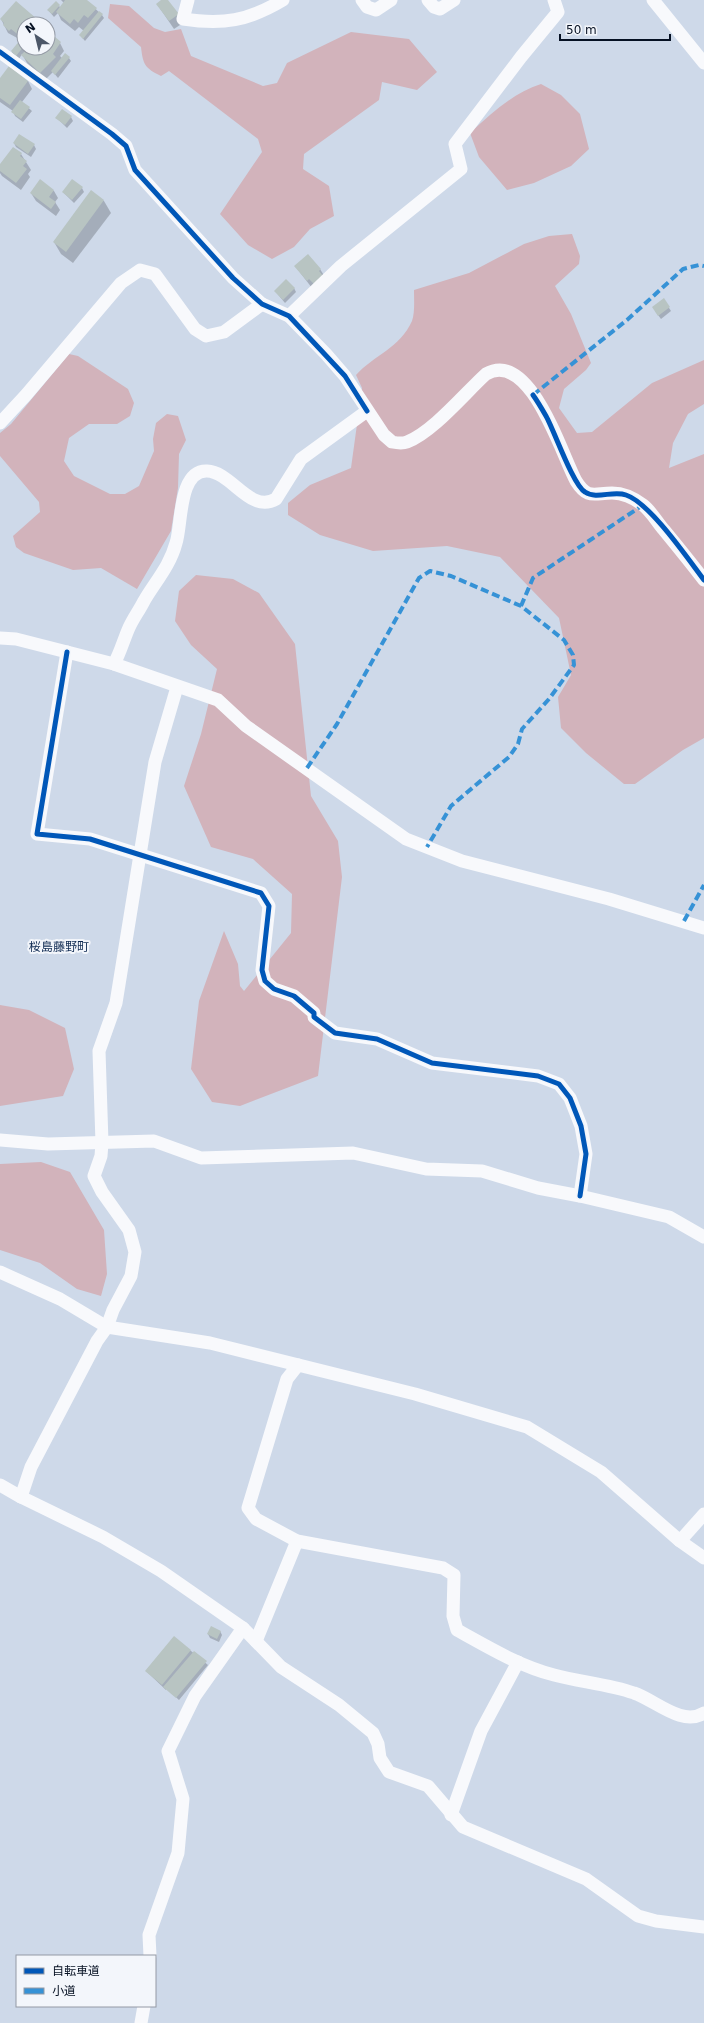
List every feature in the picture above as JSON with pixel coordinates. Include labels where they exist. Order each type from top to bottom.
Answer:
[{"type":"street","points":[[188,0],[183,19],[205,22],[226,22],[255,15],[283,0]]},
{"type":"street","points":[[362,0],[367,7],[376,10],[391,0]]},
{"type":"street","points":[[428,0],[434,7],[440,9],[454,0]]},
{"type":"street","points":[[289,316],[341,266],[462,169],[455,144],[521,57],[558,12],[554,0]]},
{"type":"street","points":[[653,0],[704,63]]},
{"type":"street","points":[[0,52],[126,146],[135,170],[233,278],[262,304],[289,316],[345,376],[384,435],[392,442],[406,442],[417,437],[436,422],[486,374],[495,369],[508,370],[528,385],[546,415],[576,480],[584,492],[594,496],[612,493],[627,495],[643,504],[704,580]]},
{"type":"street","points":[[0,423],[26,395],[121,283],[140,270],[155,274],[195,329],[206,336],[224,332],[262,304]]},
{"type":"street","points":[[114,664],[128,629],[170,559],[177,543],[181,506],[187,488],[196,475],[205,471],[216,474],[256,501],[261,503],[270,502],[276,499],[301,459],[367,411]]},
{"type":"street","points":[[0,638],[16,639],[114,664],[178,688],[196,692],[218,700],[246,726],[406,839],[462,862],[609,899],[704,928]]},
{"type":"street","points":[[67,652],[37,834],[90,839],[261,893],[268,906],[262,970],[265,981],[274,989],[294,996],[314,1013],[314,1017],[335,1033],[377,1039],[432,1063],[538,1076],[558,1084],[570,1098],[581,1126],[586,1154],[580,1196]]},
{"type":"street","points":[[21,1498],[31,1467],[97,1341],[107,1327],[113,1310],[132,1276],[135,1252],[129,1230],[102,1192],[94,1176],[101,1156],[102,1143],[99,1051],[116,1003],[155,762],[178,688]]},
{"type":"street","points":[[0,1140],[48,1144],[154,1141],[201,1158],[353,1153],[426,1168],[482,1171],[538,1188],[580,1196],[669,1217],[704,1237]]},
{"type":"street","points":[[0,1272],[60,1299],[107,1327],[210,1343],[415,1394],[527,1427],[601,1472],[680,1541],[704,1558]]},
{"type":"street","points":[[298,1365],[287,1379],[248,1508],[256,1519],[297,1541],[443,1568],[454,1575],[453,1616],[457,1630],[518,1662],[553,1675],[634,1693],[679,1715],[697,1718],[704,1713]]},
{"type":"street","points":[[0,1485],[21,1498],[104,1537],[161,1571],[243,1628],[282,1667],[339,1705],[373,1733],[378,1744],[380,1758],[390,1772],[428,1786],[451,1815],[463,1827],[483,1837],[586,1879],[638,1916],[656,1921],[704,1927]]},
{"type":"street","points":[[680,1541],[704,1514]]},
{"type":"street","points":[[256,1641],[297,1541]]},
{"type":"street","points":[[150,1955],[149,1935],[178,1853],[183,1799],[168,1751],[195,1696],[243,1628]]},
{"type":"street","points":[[451,1815],[481,1731],[518,1662]]},
{"type":"street","points":[[141,2023],[144,2007]]},
{"type":"shaded area","points":[[110,4],[129,6],[154,28],[165,32],[181,29],[191,56],[263,86],[277,83],[287,63],[351,32],[409,39],[437,72],[417,90],[382,82],[379,100],[304,154],[303,169],[329,186],[334,216],[310,229],[294,247],[272,259],[248,245],[220,214],[262,152],[258,139],[169,71],[161,76],[151,71],[144,62],[141,47],[108,18]]},
{"type":"shaded area","points":[[541,84],[561,95],[580,114],[589,149],[571,166],[534,183],[507,190],[479,157],[470,133],[512,98]]},
{"type":"shaded area","points":[[572,234],[580,256],[579,264],[555,286],[571,314],[591,363],[586,370],[564,389],[559,408],[577,433],[592,432],[652,383],[704,360],[704,404],[688,414],[673,443],[669,468],[704,454],[704,738],[683,750],[635,784],[624,784],[586,753],[561,728],[558,697],[571,675],[559,618],[500,557],[447,546],[373,551],[320,535],[288,515],[288,503],[310,485],[351,468],[362,388],[356,375],[394,345],[407,330],[413,318],[414,290],[469,273],[524,244],[549,236]]},
{"type":"shaded area","points":[[69,354],[78,356],[128,389],[134,403],[130,416],[117,424],[89,424],[69,438],[64,461],[74,476],[110,494],[125,494],[139,486],[154,451],[153,439],[156,423],[167,414],[178,416],[186,440],[179,454],[178,488],[171,531],[137,589],[101,568],[73,570],[24,553],[16,547],[13,536],[40,512],[39,502],[0,456],[0,433],[11,424]]},
{"type":"shaded area","points":[[196,575],[233,579],[259,593],[295,644],[311,796],[338,841],[342,877],[318,1076],[240,1106],[212,1102],[191,1069],[199,1001],[224,931],[238,964],[240,986],[244,991],[291,933],[292,894],[253,859],[211,847],[184,786],[201,734],[217,669],[191,645],[175,621],[179,591]]},
{"type":"shaded area","points":[[0,1005],[29,1010],[65,1028],[74,1069],[63,1096],[0,1106]]},
{"type":"shaded area","points":[[41,1162],[70,1172],[104,1230],[107,1274],[101,1296],[77,1289],[40,1263],[0,1250],[0,1164]]},
{"type":"building","points":[[65,0],[87,0],[97,8],[88,18],[84,15],[78,23],[74,19],[70,24],[56,12]]},
{"type":"building","points":[[161,0],[168,0],[179,14],[169,21],[156,4]]},
{"type":"building","points":[[16,1],[34,16],[16,16],[16,33],[11,29],[9,31],[0,19]]},
{"type":"building","points":[[56,1],[60,5],[52,14],[47,10]]},
{"type":"building","points":[[99,11],[103,14],[83,39],[79,35]]},
{"type":"building","points":[[56,38],[61,42],[56,50]]},
{"type":"building","points":[[16,45],[16,56],[11,51]]},
{"type":"building","points":[[65,53],[70,57],[55,75],[51,71]]},
{"type":"building","points":[[22,56],[55,56],[56,57],[40,73]]},
{"type":"building","points":[[9,66],[28,81],[10,105],[0,98],[0,78]]},
{"type":"building","points":[[20,100],[30,107],[21,119],[11,112]]},
{"type":"building","points":[[62,109],[72,116],[65,125],[55,118]]},
{"type":"building","points":[[19,134],[35,144],[28,154],[13,143]]},
{"type":"building","points":[[13,147],[22,153],[20,156],[27,161],[23,166],[27,169],[16,183],[0,171],[0,164]]},
{"type":"building","points":[[40,179],[54,190],[49,197],[56,202],[51,209],[30,193]]},
{"type":"building","points":[[72,179],[83,187],[72,200],[62,192]]},
{"type":"building","points":[[91,190],[104,200],[66,252],[53,242]]},
{"type":"building","points":[[308,254],[321,269],[319,271],[323,276],[314,284],[309,279],[307,281],[294,266]]},
{"type":"building","points":[[286,279],[295,288],[283,300],[274,291]]},
{"type":"building","points":[[664,298],[670,307],[658,316],[652,307]]},
{"type":"building","points":[[211,1626],[221,1631],[217,1639],[207,1634]]},
{"type":"building","points":[[174,1636],[191,1650],[162,1685],[145,1671]]},
{"type":"building","points":[[194,1651],[207,1661],[176,1698],[163,1687]]},
{"type":"marked path","points":[[533,395],[627,320],[683,269],[699,265],[704,266]]},
{"type":"marked path","points":[[521,606],[533,578],[643,505]]},
{"type":"marked path","points":[[307,768],[337,724],[419,578],[430,571],[451,576],[521,606],[564,640],[573,655],[574,665],[549,699],[522,729],[518,744],[509,757],[451,806],[427,847]]},
{"type":"marked path","points":[[684,921],[704,885]]},
{"type":"cycle path","points":[[0,52],[112,134],[126,146],[135,170],[233,278],[262,304],[289,316],[345,376],[367,411]]},
{"type":"cycle path","points":[[533,395],[546,416],[569,469],[580,487],[585,492],[590,494],[621,494],[636,500],[657,520],[679,546],[704,580]]},
{"type":"cycle path","points":[[67,652],[37,834],[90,839],[261,893],[269,906],[262,970],[265,981],[274,989],[294,996],[314,1013],[314,1017],[335,1033],[377,1039],[432,1063],[538,1076],[559,1084],[570,1098],[581,1126],[586,1154],[580,1196]]},
{"type":"district","name":"桜島藤野町","points":[[59,947]]}]
